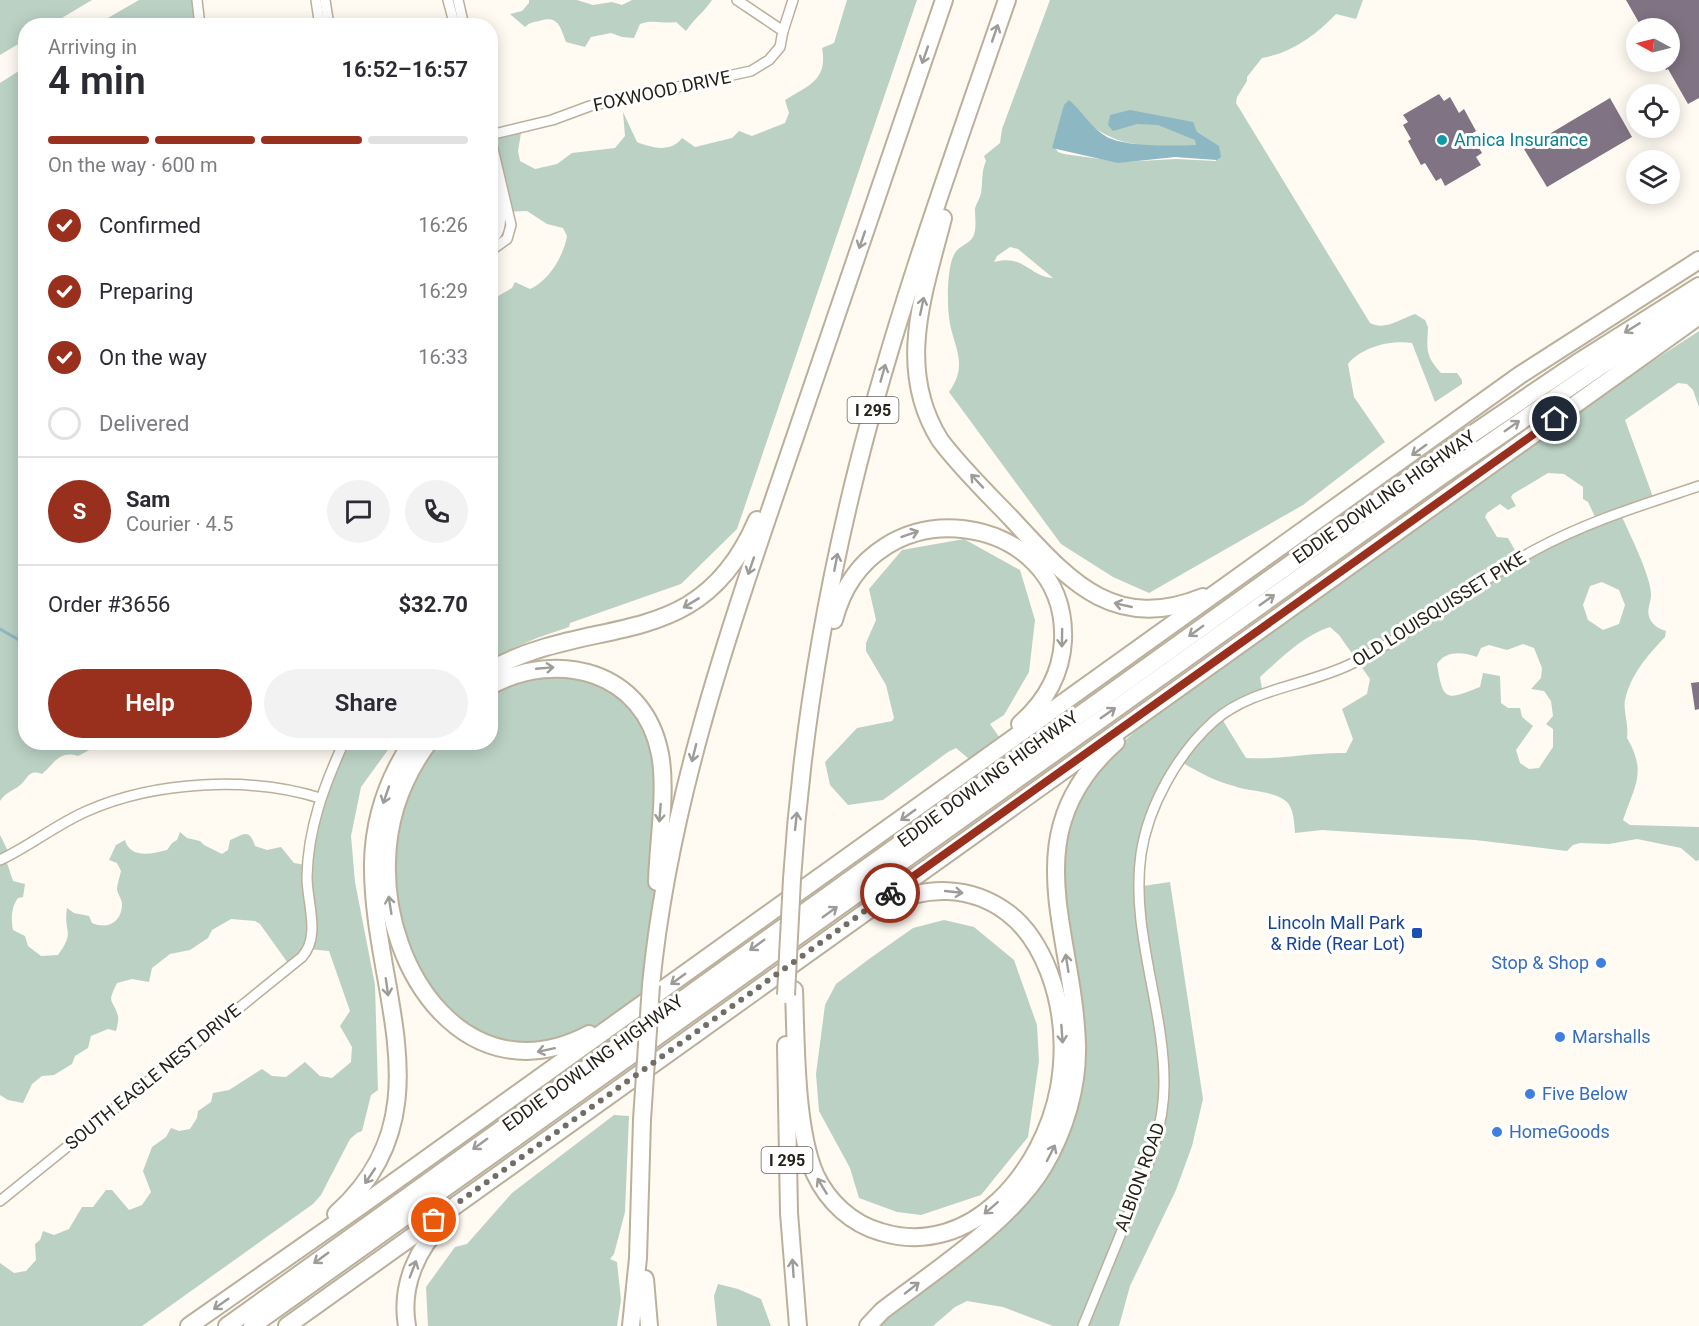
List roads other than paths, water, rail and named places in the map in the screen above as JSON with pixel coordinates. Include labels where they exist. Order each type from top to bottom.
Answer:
[{"type":"highway","points":[[651,981],[674,836],[706,706],[944,0]]},
{"type":"highway","name":"I 295","points":[[798,1326],[788,1181],[790,992],[792,879],[808,723],[836,560],[866,434],[903,308],[1007,0]]},
{"type":"highway","points":[[971,105],[926,287],[915,347],[915,371],[920,396],[934,430],[954,458],[1056,566],[1073,582],[1092,594],[1126,606],[1159,608],[1199,599],[1238,578]]},
{"type":"highway","points":[[189,1326],[1550,355],[1699,260]]},
{"type":"highway","points":[[1466,416],[1699,272]]},
{"type":"highway","name":"EDDIE DOWLING HIGHWAY","points":[[227,1326],[1453,448],[1577,363],[1699,286]]},
{"type":"highway","name":"EDDIE DOWLING HIGHWAY","points":[[252,1326],[1440,477],[1601,366],[1699,303]]},
{"type":"highway","points":[[286,1326],[1699,316]]},
{"type":"highway","points":[[1484,469],[1699,329]]},
{"type":"highway","points":[[498,667],[531,653],[660,619],[693,603],[710,590],[732,567],[746,544],[810,392]]},
{"type":"highway","points":[[808,723],[839,602],[849,583],[870,558],[898,539],[931,529],[965,529],[998,538],[1025,556],[1040,571],[1051,588],[1062,627],[1061,657],[1051,686],[1034,711],[948,786]]},
{"type":"highway","points":[[498,682],[512,675],[534,669],[557,667],[580,670],[601,678],[619,688],[633,702],[650,725],[660,753],[662,776],[642,1120],[638,1258],[631,1326]]},
{"type":"highway","points":[[868,1326],[882,1311],[1005,1214],[1029,1187],[1050,1155],[1068,1111],[1077,1058],[1074,1011],[1055,883],[1056,855],[1061,826],[1079,785],[1105,751],[1204,669]]},
{"type":"highway","points":[[253,1282],[332,1217],[355,1195],[380,1159],[393,1127],[398,1092],[398,1070],[375,900],[373,860],[377,826],[386,792],[407,750]]},
{"type":"highway","points":[[424,750],[412,769],[397,804],[388,844],[387,875],[393,921],[402,949],[414,973],[435,1004],[459,1028],[476,1040],[495,1048],[521,1052],[562,1046],[637,1008]]},
{"type":"highway","points":[[790,992],[806,1139],[816,1175],[836,1204],[866,1226],[891,1235],[913,1238],[937,1236],[959,1229],[994,1205],[1018,1178],[1038,1148],[1052,1113],[1060,1079],[1063,1046],[1060,1013],[1051,978],[1036,944],[1025,928],[1005,910],[978,897],[949,891],[926,892],[905,897],[824,941]]},
{"type":"highway","points":[[642,1120],[643,1239],[649,1326]]},
{"type":"highway","points":[[407,1326],[405,1308],[408,1286],[414,1264],[425,1245],[448,1218],[505,1169]]},
{"type":"street","points":[[197,0],[200,18]]},
{"type":"street","points":[[316,0],[319,18]]},
{"type":"street","points":[[325,0],[328,18]]},
{"type":"street","points":[[448,0],[453,18]]},
{"type":"street","points":[[458,0],[462,18]]},
{"type":"street","points":[[736,0],[783,31]]},
{"type":"street","name":"FOXWOOD DRIVE","points":[[498,134],[552,120],[590,106],[751,71],[769,60],[780,47],[794,0]]},
{"type":"street","points":[[498,179],[504,211],[498,234]]},
{"type":"street","points":[[498,195],[511,225],[507,240],[498,246]]},
{"type":"street","name":"OLD LOUISQUISSET PIKE","points":[[1139,879],[1141,854],[1148,826],[1168,781],[1195,741],[1213,722],[1231,708],[1260,694],[1322,677],[1365,657],[1417,626],[1517,560],[1572,531],[1633,507],[1699,486]]},
{"type":"street","points":[[0,860],[21,851],[85,812],[121,797],[154,789],[197,786],[271,788],[320,798],[341,750]]},
{"type":"street","name":"SOUTH EAGLE NEST DRIVE","points":[[2,1196],[306,953],[313,938],[307,878],[309,855],[320,798]]},
{"type":"street","name":"ALBION ROAD","points":[[1083,1326],[1149,1162],[1162,1113],[1163,1055],[1141,913],[1139,879]]},
{"type":"water","points":[[1069,100],[1102,134],[1126,143],[1196,145],[1195,140],[1158,125],[1137,124],[1113,131],[1108,125],[1110,115],[1130,110],[1193,122],[1197,132],[1219,146],[1221,157],[1217,160],[1175,157],[1118,163],[1052,148],[1064,105]]},
{"type":"waterway","points":[[0,629],[18,639]]},
{"type":"place","name":"Amica Insurance","points":[[1442,140]]},
{"type":"place","name":"Lincoln Mall Park & Ride (Rear Lot)","points":[[1417,933]]},
{"type":"place","name":"Stop & Shop","points":[[1601,963]]},
{"type":"place","name":"Marshalls","points":[[1560,1037]]},
{"type":"place","name":"Five Below","points":[[1530,1094]]},
{"type":"place","name":"HomeGoods","points":[[1497,1132]]}]
